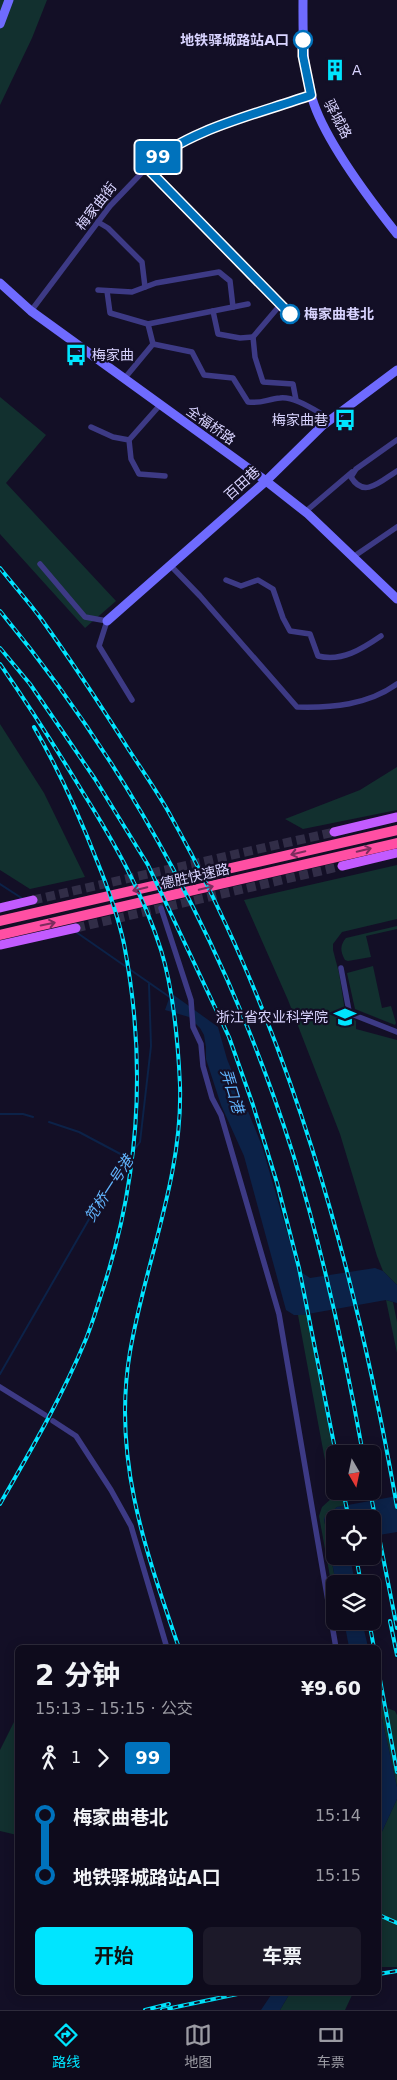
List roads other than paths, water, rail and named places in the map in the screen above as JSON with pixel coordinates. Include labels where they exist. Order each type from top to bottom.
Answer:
[{"type":"highway","name":"德胜快速路","points":[[0,921],[397,830]]},
{"type":"highway","name":"德胜快速路","points":[[0,935],[397,843]]},
{"type":"main road","points":[[334,832],[397,817]]},
{"type":"main road","points":[[342,866],[397,853]]},
{"type":"main road","points":[[0,908],[33,900]]},
{"type":"main road","points":[[0,945],[76,928]]},
{"type":"street","points":[[0,24],[9,0]]},
{"type":"street","name":"驿城路","points":[[302,0],[303,56],[311,95],[325,128],[343,158],[397,234]]},
{"type":"street","name":"梅家曲街","points":[[31,311],[128,185],[155,159],[213,129],[311,95]]},
{"type":"street","points":[[98,222],[108,228],[142,262],[145,287]]},
{"type":"street","points":[[98,290],[132,292],[156,283],[219,272],[230,282],[233,307]]},
{"type":"street","name":"全福桥路","points":[[0,283],[31,311],[266,480],[305,512],[397,599]]},
{"type":"street","points":[[107,291],[110,313],[148,324],[248,304]]},
{"type":"street","points":[[213,311],[218,334],[240,338],[253,337],[282,304]]},
{"type":"street","points":[[148,324],[153,344]]},
{"type":"street","points":[[253,337],[255,357],[263,382],[293,384],[296,400]]},
{"type":"street","points":[[124,379],[153,344]]},
{"type":"street","points":[[153,344],[192,352],[204,375],[233,378],[248,402],[258,404],[280,398],[296,400],[331,419]]},
{"type":"street","name":"百田巷","points":[[108,621],[266,480],[331,419],[397,370]]},
{"type":"street","points":[[160,405],[129,440],[131,459],[139,474],[165,476]]},
{"type":"street","points":[[91,427],[113,437],[129,440]]},
{"type":"street","points":[[305,512],[356,469],[397,440]]},
{"type":"street","points":[[356,469],[351,477],[356,485],[363,488],[373,486],[397,471]]},
{"type":"street","points":[[353,557],[397,527]]},
{"type":"street","points":[[40,564],[85,617],[108,621],[99,646],[132,700]]},
{"type":"street","points":[[170,565],[200,596],[297,707],[328,708],[370,699],[397,684]]},
{"type":"street","points":[[226,580],[241,586],[258,580],[273,589],[283,618],[290,631],[310,634],[318,656],[329,658],[357,653],[381,636]]},
{"type":"street","points":[[161,908],[191,1000],[193,1027],[201,1044],[205,1074],[212,1098],[221,1115],[279,1314],[335,1645]]},
{"type":"street","points":[[341,968],[349,1011],[354,1015],[397,1032]]},
{"type":"street","points":[[0,1387],[45,1415]]},
{"type":"street","points":[[53,1421],[76,1436],[132,1526],[166,1645]]},
{"type":"water","points":[[171,993],[218,1027],[227,1059],[262,1146],[298,1270],[310,1278],[375,1268],[383,1271],[397,1285],[397,1303],[386,1300],[302,1315],[294,1315],[286,1310],[244,1156],[221,1105],[206,1059],[204,1035],[189,1017],[165,1010]]},
{"type":"water","points":[[397,1496],[397,1532],[381,1535],[381,1510],[333,1510],[337,1507]]},
{"type":"water","points":[[333,1565],[352,1565],[353,1575],[334,1575]]},
{"type":"water","points":[[346,1630],[364,1630],[368,1645],[349,1645]]},
{"type":"water","points":[[381,1714],[397,1787],[397,1799],[381,1834]]},
{"type":"water","points":[[271,1995],[289,1995],[280,2010],[261,2010]]},
{"type":"waterway","name":"弄口港","points":[[0,884],[23,899]]},
{"type":"waterway","name":"弄口港","points":[[76,932],[171,998]]},
{"type":"waterway","name":"笕桥一号港","points":[[0,1374],[111,1181],[140,1142],[151,1046],[149,984]]},
{"type":"waterway","points":[[0,1114],[23,1114],[33,1117]]},
{"type":"waterway","points":[[49,1122],[79,1132],[128,1158]]},
{"type":"tunnel","points":[[33,900],[334,832]]},
{"type":"tunnel","points":[[76,928],[342,866]]},
{"type":"railway","points":[[0,568],[37,613],[65,652],[168,811],[211,893],[249,976],[283,1062],[312,1149],[338,1237],[361,1326],[397,1507]]},
{"type":"railway","points":[[0,611],[48,672],[93,735],[134,801],[173,868],[240,1008],[268,1081],[304,1191],[349,1378],[361,1445]]},
{"type":"railway","points":[[0,648],[30,684],[65,735],[95,779],[148,865],[229,1037],[253,1105],[277,1183],[299,1268],[334,1445]]},
{"type":"railway","points":[[0,664],[62,759],[127,868],[154,929],[169,983],[175,1017],[180,1085],[176,1153],[130,1352],[125,1429],[135,1502],[144,1539],[178,1645]]},
{"type":"railway","points":[[0,1504],[35,1443],[77,1361],[90,1328],[115,1249],[125,1206],[136,1120],[136,1032],[122,934],[109,892],[83,827],[60,776],[34,727]]},
{"type":"railway","points":[[345,1500],[347,1510]]},
{"type":"railway","points":[[372,1500],[397,1628]]},
{"type":"railway","points":[[358,1565],[359,1575]]},
{"type":"railway","points":[[390,1621],[397,1655]]},
{"type":"railway","points":[[371,1630],[373,1645]]},
{"type":"railway","points":[[381,1685],[397,1772]]},
{"type":"railway","points":[[381,1916],[397,1923]]},
{"type":"railway","points":[[381,1974],[397,1971]]},
{"type":"railway","points":[[162,2010],[233,1995]]},
{"type":"railway","points":[[145,2010],[169,2004]]},
{"type":"place","name":"地铁驿城路站A口","points":[[303,40]]},
{"type":"place","name":"A","points":[[335,70]]},
{"type":"place","name":"梅家曲巷北","points":[[290,314]]},
{"type":"place","name":"梅家曲","points":[[76,355]]},
{"type":"place","name":"梅家曲巷","points":[[345,420]]},
{"type":"place","name":"浙江省农业科学院","points":[[345,1017]]}]
